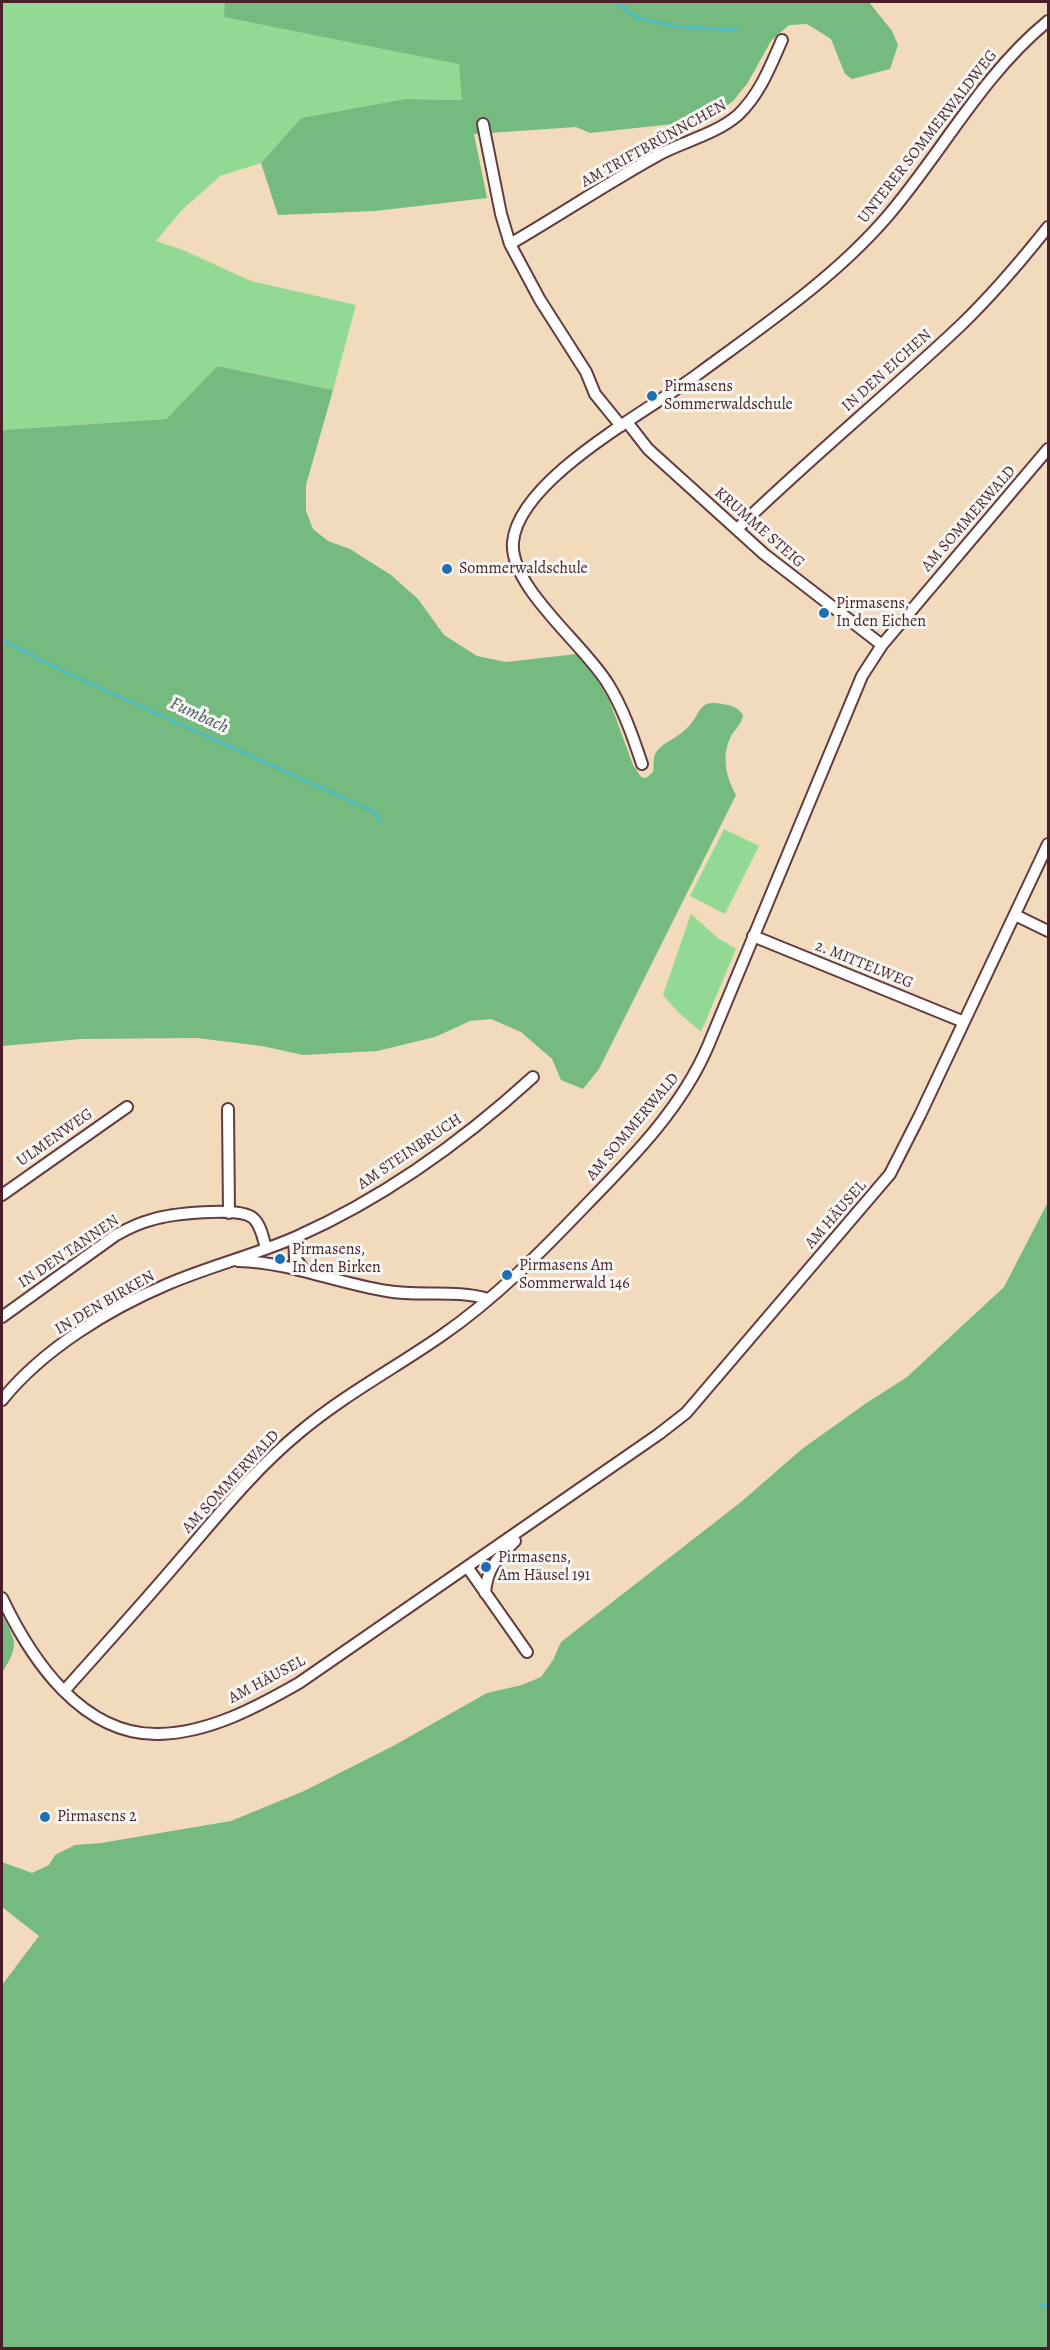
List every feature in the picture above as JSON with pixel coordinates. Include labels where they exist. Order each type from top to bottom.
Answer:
[{"type":"street","name":"UNTERER SOMMERWALDWEG","points":[[642,764],[625,718],[608,683],[527,585],[516,564],[515,530],[521,516],[539,491],[565,468],[624,424],[689,381],[799,298],[854,251],[910,188],[997,71],[1031,35],[1048,21]]},
{"type":"street","name":"AM TRIFTBRÜNNCHEN","points":[[510,244],[645,163],[723,126],[747,105],[761,85],[782,40]]},
{"type":"street","name":"KRUMME STEIG","points":[[483,124],[501,214],[510,244],[540,300],[586,372],[595,394],[648,449],[793,578],[882,645]]},
{"type":"street","name":"IN DEN EICHEN","points":[[737,529],[960,325],[1017,266],[1048,227]]},
{"type":"street","name":"AM SOMMERWALD","points":[[64,1691],[238,1493],[281,1449],[332,1408],[442,1335],[488,1299],[543,1249],[596,1194],[680,1098],[700,1066],[862,676],[882,645],[1048,449]]},
{"type":"street","name":"AM HÄUSEL","points":[[64,1691],[90,1713],[121,1728],[158,1734],[201,1728],[245,1711],[299,1683],[468,1568],[686,1413],[890,1174],[905,1147],[1048,844]]},
{"type":"street","points":[[1015,915],[1048,932]]},
{"type":"street","name":"2. MITTELWEG","points":[[753,936],[964,1022]]},
{"type":"street","name":"AM STEINBRUCH","points":[[229,1261],[294,1238],[371,1197],[428,1163],[483,1121],[533,1077]]},
{"type":"street","name":"ULMENWEG","points":[[2,1195],[128,1107]]},
{"type":"street","points":[[228,1109],[230,1213]]},
{"type":"street","name":"IN DEN TANNEN","points":[[2,1317],[116,1235],[163,1216],[243,1214],[254,1219],[258,1224],[266,1248]]},
{"type":"street","points":[[294,1238],[294,1258],[304,1270]]},
{"type":"street","name":"IN DEN BIRKEN","points":[[2,1400],[35,1364],[87,1328],[146,1294],[229,1261],[267,1263],[304,1270],[390,1292],[471,1295],[488,1299]]},
{"type":"street","name":"AM HÄUSEL","points":[[485,1593],[487,1576],[496,1560],[536,1520]]},
{"type":"street","points":[[468,1568],[527,1652]]},
{"type":"street","points":[[2,1598],[41,1664],[64,1691]]},
{"type":"green space","points":[[2,2],[225,2],[225,17],[459,63],[463,100],[405,99],[301,118],[261,163],[220,176],[182,210],[156,241],[183,250],[251,281],[356,305],[333,390],[219,366],[166,419],[2,430]]},
{"type":"green space","points":[[225,2],[869,2],[892,31],[898,45],[890,69],[852,79],[845,74],[831,39],[807,24],[789,25],[771,41],[747,84],[733,101],[713,116],[691,122],[590,133],[576,127],[474,134],[487,198],[375,211],[278,215],[261,163],[301,118],[405,99],[462,100],[459,64],[224,17]]},
{"type":"green space","points":[[218,366],[333,390],[306,485],[306,511],[313,529],[328,541],[350,549],[391,575],[418,599],[444,635],[477,656],[506,662],[577,654],[596,678],[610,702],[633,765],[641,777],[646,778],[653,772],[654,756],[658,750],[685,730],[705,705],[717,703],[728,705],[737,708],[743,715],[740,724],[731,736],[726,751],[727,774],[736,795],[599,1069],[583,1089],[561,1080],[552,1059],[521,1032],[491,1019],[470,1021],[435,1037],[377,1051],[303,1055],[262,1046],[197,1038],[81,1039],[2,1046],[2,430],[166,419]]},
{"type":"green space","points":[[724,829],[759,846],[725,914],[690,896]]},
{"type":"green space","points":[[691,914],[718,938],[736,949],[701,1032],[663,995]]},
{"type":"green space","points":[[1048,1202],[1048,2348],[2,2348],[2,1985],[39,1936],[2,1907],[2,1862],[32,1873],[49,1865],[55,1855],[75,1845],[101,1843],[231,1821],[304,1791],[393,1746],[487,1693],[522,1685],[541,1677],[553,1660],[561,1642],[741,1502],[802,1449],[907,1377],[1004,1287]]},
{"type":"green space","points":[[2,1615],[11,1632],[14,1644],[11,1656],[2,1673]]},
{"type":"waterway","points":[[616,2],[636,17],[673,26],[736,30]]},
{"type":"waterway","name":"Fumbach","points":[[2,640],[65,672],[375,812],[380,823]]},
{"type":"waterway","points":[[1041,2305],[1048,2306]]},
{"type":"place","name":"Pirmasens Sommerwaldschule","points":[[652,396]]},
{"type":"place","name":"Sommerwaldschule","points":[[447,569]]},
{"type":"place","name":"Pirmasens, In den Eichen","points":[[824,613]]},
{"type":"place","name":"Pirmasens, In den Birken","points":[[280,1259]]},
{"type":"place","name":"Pirmasens Am Sommerwald 146","points":[[507,1275]]},
{"type":"place","name":"Pirmasens, Am Häusel 191","points":[[486,1567]]},
{"type":"place","name":"Pirmasens 2","points":[[45,1817]]}]
